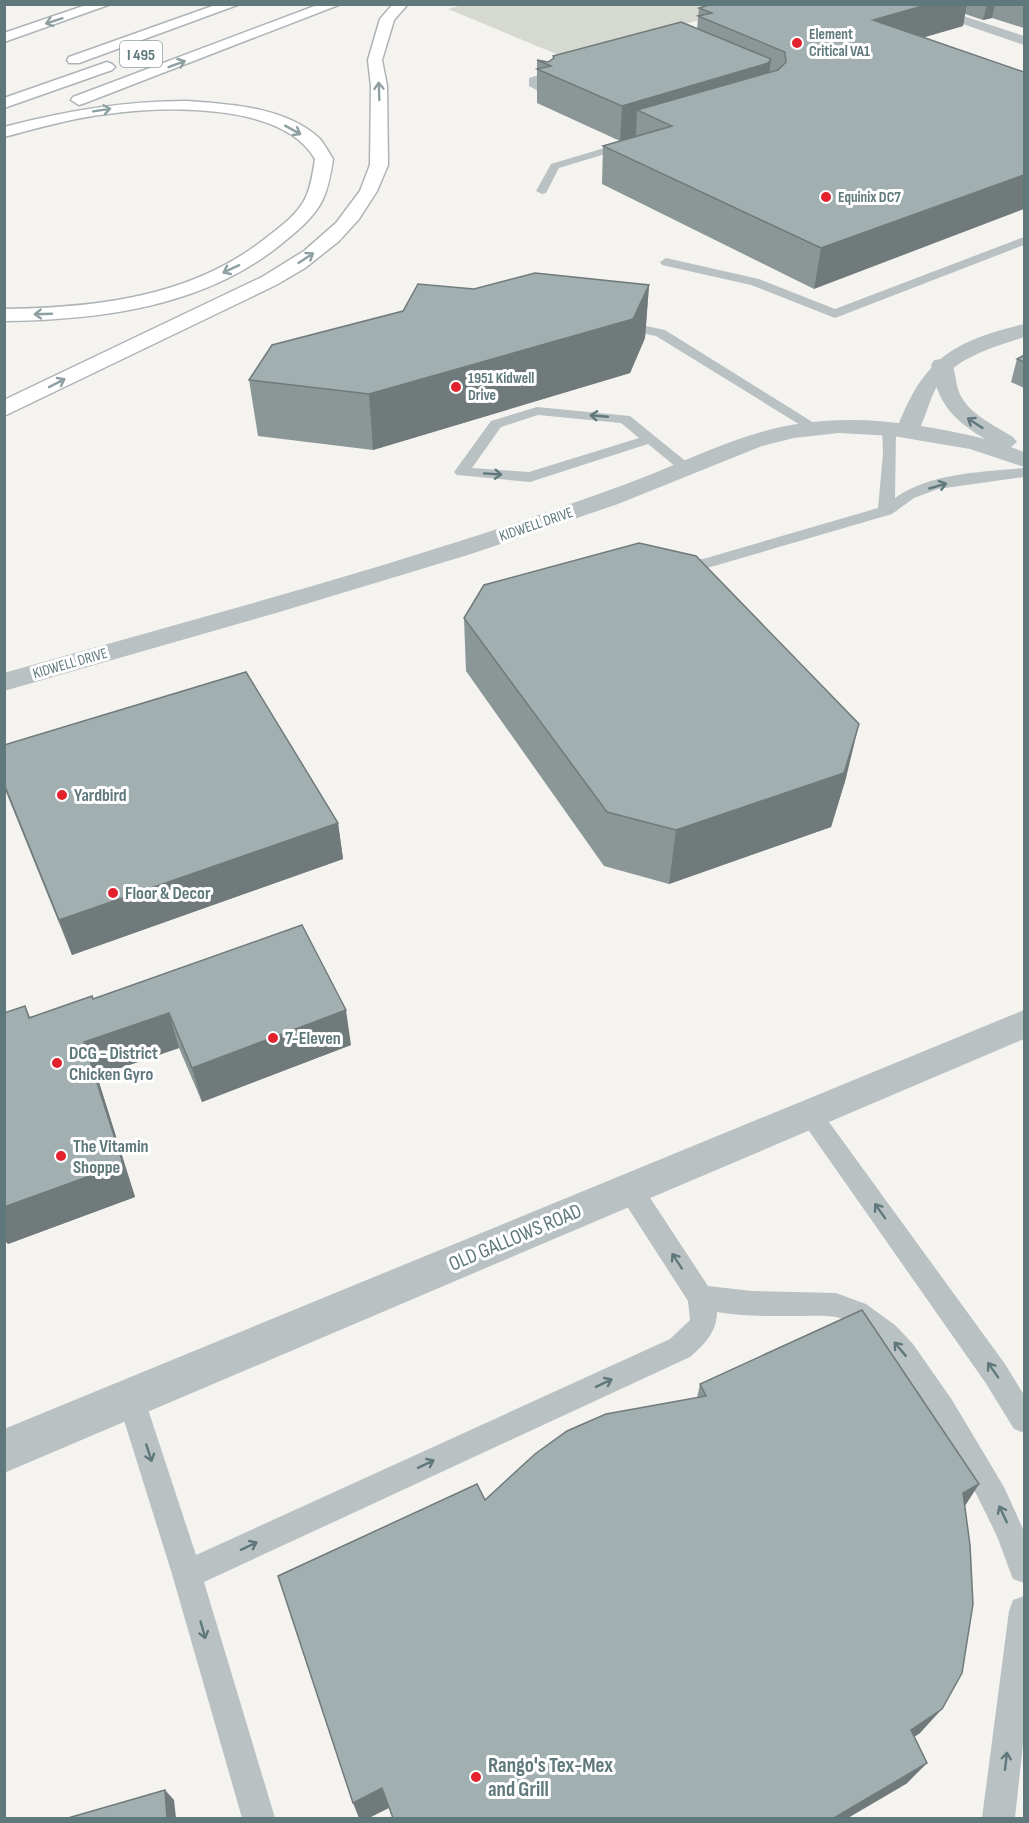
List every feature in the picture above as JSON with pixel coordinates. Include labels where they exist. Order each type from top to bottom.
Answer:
[{"type":"highway","points":[[37,11],[59,4]]},
{"type":"highway","points":[[4,38],[104,4]]},
{"type":"highway","name":"I 495","points":[[61,65],[233,4]]},
{"type":"highway","points":[[4,130],[334,4]]},
{"type":"highway","points":[[4,409],[249,290],[311,255],[338,231],[364,198],[376,177],[379,165],[379,86],[375,60],[387,19],[401,4]]},
{"type":"highway","name":"I 495","points":[[4,104],[120,62]]},
{"type":"highway","points":[[4,130],[107,109],[199,106],[249,114],[291,127],[314,144],[324,159],[314,198],[303,215],[272,244],[237,267],[147,301],[78,311],[4,315]]},
{"type":"street","points":[[912,4],[1024,41]]},
{"type":"street","points":[[898,431],[926,384],[942,365],[959,355],[1024,330]]},
{"type":"street","points":[[942,365],[945,386],[951,402],[958,410],[1024,454]]},
{"type":"street","name":"KIDWELL DRIVE","points":[[4,682],[460,550],[581,508],[743,445],[778,434],[815,428],[898,431],[968,442],[1002,451],[1024,460]]},
{"type":"street","name":"OLD GALLOWS ROAD","points":[[4,1451],[1024,1024]]},
{"type":"lane","points":[[546,91],[534,86],[532,80],[576,67]]},
{"type":"lane","points":[[542,191],[555,166],[645,139]]},
{"type":"lane","points":[[666,262],[754,282],[834,314],[1024,242]]},
{"type":"lane","points":[[605,321],[660,333],[815,428]]},
{"type":"lane","points":[[650,439],[530,477],[462,472],[495,424],[537,411],[625,419],[650,439],[686,468]]},
{"type":"lane","points":[[886,511],[890,453],[898,431]]},
{"type":"lane","points":[[661,567],[704,564],[886,511],[911,494],[950,483],[1024,472]]},
{"type":"lane","points":[[810,1114],[995,1373],[1024,1419]]},
{"type":"lane","points":[[187,1574],[680,1348],[695,1336],[704,1322],[705,1309],[700,1296],[630,1189]]},
{"type":"lane","points":[[700,1296],[720,1302],[834,1305],[853,1311],[872,1322],[903,1351],[950,1421],[991,1489],[1014,1536],[1024,1568]]},
{"type":"lane","points":[[131,1398],[187,1574],[258,1818]]},
{"type":"lane","points":[[998,1818],[1024,1611]]},
{"type":"shaded area","points":[[466,4],[758,5],[561,56],[448,9]]},
{"type":"building","points":[[712,4],[929,4],[873,20],[1024,72],[1024,175],[821,248],[603,146],[672,126],[637,110],[778,70],[786,62],[785,52],[698,16],[712,13],[699,8]]},
{"type":"building","points":[[681,22],[771,59],[768,63],[622,106],[537,69],[551,66],[537,60],[548,62],[554,58],[553,56]]},
{"type":"building","points":[[535,273],[649,285],[633,319],[369,394],[249,380],[272,345],[403,311],[418,284],[474,289]]},
{"type":"building","points":[[1024,355],[1024,362],[1017,359]]},
{"type":"building","points":[[639,543],[696,556],[859,724],[844,773],[676,830],[607,812],[464,618],[484,585]]},
{"type":"building","points":[[246,672],[338,823],[59,920],[4,784],[4,745]]},
{"type":"building","points":[[302,925],[346,1010],[192,1068],[169,1013],[84,1042],[123,1164],[4,1207],[4,1013],[25,1006],[29,1018],[92,996],[93,999]]},
{"type":"building","points":[[862,1310],[979,1484],[963,1493],[970,1545],[973,1604],[962,1673],[942,1709],[911,1730],[927,1763],[834,1818],[393,1818],[382,1788],[353,1803],[278,1576],[477,1484],[485,1500],[535,1454],[567,1431],[606,1414],[706,1396],[700,1384]]},
{"type":"building","points":[[165,1790],[167,1818],[68,1818]]},
{"type":"place","name":"Element Critical VA1","points":[[797,43]]},
{"type":"place","name":"Equinix DC7","points":[[826,197]]},
{"type":"place","name":"1951 Kidwell Drive","points":[[456,387]]},
{"type":"place","name":"Yardbird","points":[[62,795]]},
{"type":"place","name":"Floor & Decor","points":[[113,893]]},
{"type":"place","name":"7-Eleven","points":[[273,1038]]},
{"type":"place","name":"DCG - District Chicken Gyro","points":[[57,1063]]},
{"type":"place","name":"The Vitamin Shoppe","points":[[61,1156]]},
{"type":"place","name":"Rango's Tex-Mex and Grill","points":[[476,1777]]}]
